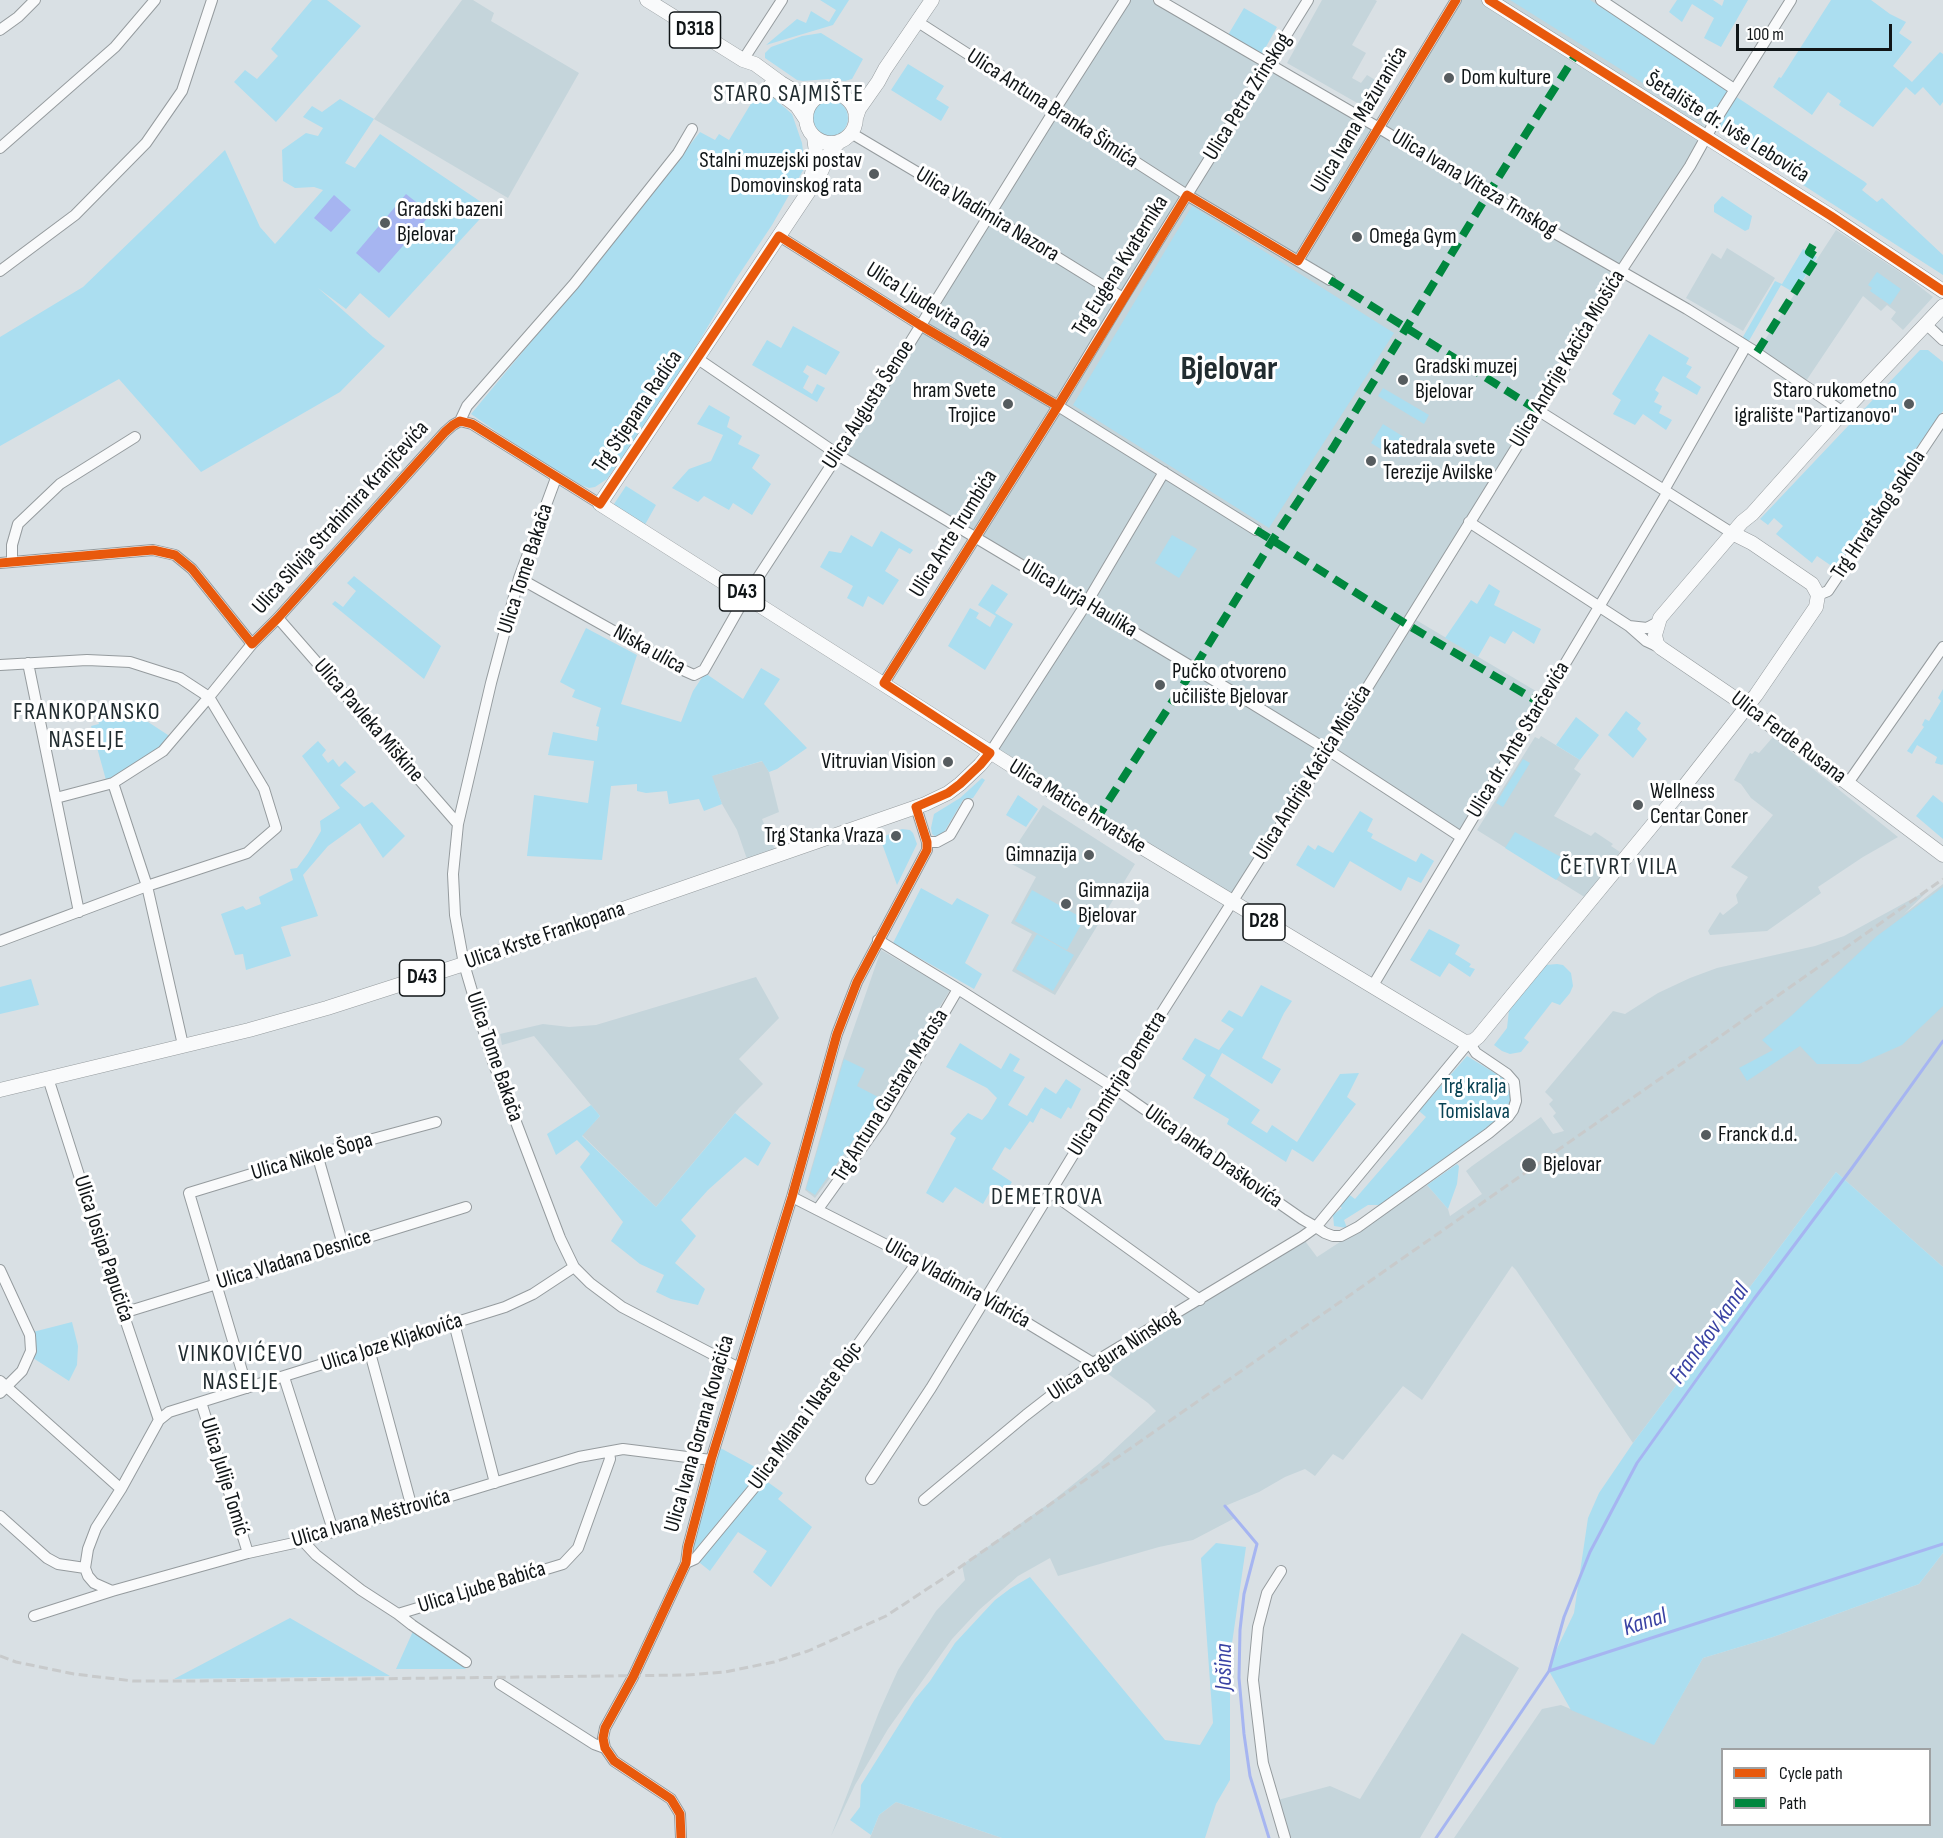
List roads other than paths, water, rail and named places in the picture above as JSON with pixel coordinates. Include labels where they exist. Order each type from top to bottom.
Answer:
[{"type":"main road","name":"D318","points":[[647,0],[742,60],[755,64],[796,92],[810,96],[819,95]]},
{"type":"main road","points":[[885,69],[863,89],[850,94],[819,95],[808,105],[806,125],[814,137],[826,143],[846,137],[859,108],[932,0]]},
{"type":"main road","name":"Šetalište dr. Ivše Lebovića","points":[[1490,0],[1831,216],[1943,291]]},
{"type":"main road","name":"D318","points":[[742,60],[752,71],[797,106],[805,118]]},
{"type":"main road","points":[[841,94],[852,104],[856,118]]},
{"type":"main road","name":"Trg Stjepana Radića","points":[[808,190],[816,162],[814,137]]},
{"type":"main road","name":"Trg Stjepana Radića","points":[[600,504],[819,176],[830,152],[846,137]]},
{"type":"main road","points":[[1660,648],[1655,639],[1658,622],[1732,533],[1943,306]]},
{"type":"main road","name":"Ulica Matice hrvatske","points":[[600,504],[884,683],[990,753],[1232,903],[1458,1039],[1469,1042]]},
{"type":"main road","points":[[1752,514],[1748,533],[1752,543]]},
{"type":"main road","name":"Trg Hrvatskog sokola","points":[[1732,533],[1752,543],[1808,580],[1815,587],[1818,595]]},
{"type":"main road","points":[[1469,1042],[1478,1037],[1683,788],[1756,695],[1816,607],[1818,595]]},
{"type":"main road","name":"Ulica Ferde Rusana","points":[[1660,648],[1767,722],[1943,855]]},
{"type":"main road","points":[[1756,695],[1758,709],[1767,722]]},
{"type":"main road","name":"D43","points":[[916,807],[948,793],[976,770],[990,753]]},
{"type":"main road","name":"Ulica Krste Frankopana","points":[[0,1090],[249,1030],[327,1008],[464,964],[916,807]]},
{"type":"street","points":[[0,30],[35,0]]},
{"type":"street","points":[[0,148],[115,47],[155,0]]},
{"type":"street","points":[[0,271],[75,215],[146,143],[182,91],[212,0]]},
{"type":"street","points":[[742,60],[782,0]]},
{"type":"street","name":"Ulica Augusta Šenoe","points":[[746,596],[888,378],[1125,0]]},
{"type":"street","name":"Ulica Ivana Viteza Trnskog","points":[[1159,0],[1687,309],[1751,349],[1843,412]]},
{"type":"street","name":"Ulica Petra Zrinskog","points":[[1187,195],[1308,0]]},
{"type":"street","name":"Ulica Ivana Mažuranića","points":[[1298,261],[1456,0]]},
{"type":"street","name":"Ulica Andrije Kačića Miošića","points":[[1232,903],[1539,411],[1621,271],[1690,166],[1734,89],[1791,0]]},
{"type":"street","name":"Šetalište dr. Ivše Lebovića","points":[[1604,1],[1734,89]]},
{"type":"street","name":"Ulica Antuna Branka Šimića","points":[[918,22],[1187,195]]},
{"type":"street","points":[[460,422],[467,406],[574,284],[678,153],[692,129]]},
{"type":"street","name":"Ulica Vladimira Nazora","points":[[846,137],[989,215],[1123,298]]},
{"type":"street","name":"Trg Eugena Kvaternika","points":[[1058,406],[1187,195],[1330,280]]},
{"type":"street","name":"Ulica Ljudevita Gaja","points":[[779,236],[920,325],[1058,406]]},
{"type":"street","points":[[1926,324],[1943,340]]},
{"type":"street","name":"Ulica dr. Ante Starčevića","points":[[1372,987],[1751,349]]},
{"type":"street","name":"Ulica Jurja Haulika","points":[[698,359],[838,454],[1328,751],[1461,837]]},
{"type":"street","points":[[1058,406],[1256,530]]},
{"type":"street","name":"Ulica Ante Trumbića","points":[[884,683],[1058,406]]},
{"type":"street","points":[[1539,411],[1732,533]]},
{"type":"street","name":"Trg Hrvatskog sokola","points":[[1818,595],[1828,591],[1943,419]]},
{"type":"street","name":"Trg Stjepana Radića","points":[[460,422],[472,424],[600,504]]},
{"type":"street","name":"Ulica Silvija Strahimira Kranjčevića","points":[[56,798],[113,783],[163,751],[252,644],[445,432],[460,422]]},
{"type":"street","points":[[135,437],[60,484],[18,524],[6,563],[153,550],[175,555],[192,569],[252,644]]},
{"type":"street","points":[[990,753],[1086,604],[1164,472]]},
{"type":"street","name":"Ulica Tome Bakača","points":[[556,478],[519,578],[491,683],[458,824],[453,874],[454,915],[464,964],[492,1059],[560,1239],[574,1267],[590,1283],[622,1307],[739,1368]]},
{"type":"street","name":"Ulica Ferde Rusana","points":[[1469,522],[1660,648]]},
{"type":"street","name":"Niska ulica","points":[[519,578],[694,675],[704,670],[746,596]]},
{"type":"street","name":"Ulica Pavleka Miškine","points":[[278,618],[458,824]]},
{"type":"street","points":[[1629,626],[1647,628],[1658,622]]},
{"type":"street","points":[[1848,783],[1943,647]]},
{"type":"street","points":[[0,665],[87,660],[130,662],[180,678],[209,697],[264,789],[276,828],[247,853],[147,886],[0,940]]},
{"type":"street","points":[[28,663],[79,912]]},
{"type":"street","points":[[113,783],[147,886],[183,1045]]},
{"type":"street","points":[[916,807],[927,842],[937,842],[950,835],[968,804]]},
{"type":"street","name":"Trg Antuna Gustava Matoša","points":[[792,1197],[837,1034],[857,982],[927,850],[927,842]]},
{"type":"street","name":"Ulica Dmitrija Demetra","points":[[871,1479],[931,1388],[1114,1088],[1232,903]]},
{"type":"street","name":"Trg Antuna Gustava Matoša","points":[[818,1209],[881,1121],[958,989],[878,939]]},
{"type":"street","name":"Ulica Janka Draškovića","points":[[958,989],[1114,1088],[1316,1227]]},
{"type":"street","points":[[1469,1042],[1476,1053],[1507,1074],[1514,1082],[1516,1101],[1508,1117],[1437,1171],[1349,1233],[1333,1236],[1316,1227],[1469,1042]]},
{"type":"street","name":"Ulica Josipa Papučića","points":[[48,1078],[159,1420]]},
{"type":"street","name":"Ulica Nikole Šopa","points":[[215,1284],[189,1193],[316,1154],[436,1122]]},
{"type":"street","points":[[316,1154],[343,1245]]},
{"type":"street","points":[[1050,1192],[1200,1300]]},
{"type":"street","points":[[792,1197],[818,1209]]},
{"type":"street","name":"Ulica Ivana Gorana Kovačića","points":[[605,1748],[604,1728],[633,1677],[686,1563],[688,1547],[711,1460],[792,1197]]},
{"type":"street","name":"Ulica Vladana Desnice","points":[[123,1313],[466,1207]]},
{"type":"street","name":"Ulica Vladimira Vidrića","points":[[818,1209],[986,1298],[1094,1363]]},
{"type":"street","name":"Ulica Grgura Ninskog","points":[[924,1500],[1026,1415],[1094,1363],[1302,1238],[1316,1227]]},
{"type":"street","name":"Ulica Milana i Naste Rojc","points":[[686,1563],[695,1559],[761,1479],[918,1261]]},
{"type":"street","name":"Ulica Joze Kljakovića","points":[[159,1420],[169,1412],[512,1304],[533,1294],[574,1267]]},
{"type":"street","points":[[0,1270],[30,1335],[31,1351],[22,1371],[2,1387],[121,1489]]},
{"type":"street","points":[[215,1284],[247,1388]]},
{"type":"street","points":[[454,1323],[495,1483]]},
{"type":"street","points":[[369,1350],[412,1508]]},
{"type":"street","points":[[284,1377],[333,1530]]},
{"type":"street","name":"Ulica Julije Tomić","points":[[201,1402],[248,1553]]},
{"type":"street","points":[[112,1591],[94,1583],[88,1576],[85,1568],[88,1549],[96,1528],[121,1489],[159,1420]]},
{"type":"street","name":"Ulica Ivana Meštrovića","points":[[34,1616],[112,1591],[303,1540],[579,1457],[623,1449],[711,1460]]},
{"type":"street","name":"Ulica Ljube Babića","points":[[303,1540],[316,1555],[361,1590],[398,1614],[563,1564],[578,1548],[610,1459],[609,1452]]},
{"type":"street","points":[[0,1516],[47,1558],[58,1564],[85,1568]]},
{"type":"street","points":[[1281,1571],[1267,1593],[1258,1627],[1253,1680],[1263,1763],[1285,1838]]},
{"type":"street","points":[[398,1614],[466,1662]]},
{"type":"street","points":[[500,1684],[594,1744],[605,1748],[614,1761],[671,1798],[680,1814],[681,1838]]},
{"type":"water","points":[[406,194],[431,214],[379,273],[356,253]]},
{"type":"water","points":[[334,195],[351,210],[331,232],[314,218]]},
{"type":"waterway","name":"Franckov kanal","points":[[1549,1671],[1564,1617],[1590,1552],[1637,1463],[1943,1041]]},
{"type":"waterway","name":"Jošina","points":[[1225,1506],[1257,1544],[1244,1594],[1240,1630],[1239,1678],[1250,1776],[1269,1838]]},
{"type":"waterway","name":"Kanal","points":[[1436,1838],[1549,1671],[1943,1544]]},
{"type":"railway","points":[[0,1656],[16,1662],[74,1674],[133,1681],[196,1681],[687,1675],[725,1672],[774,1662],[808,1651],[886,1616],[956,1570],[1943,879]]},
{"type":"place","name":"Dom kulture","points":[[1449,78]]},
{"type":"place","name":"Stalni muzejski postav Domovinskog rata","points":[[874,174]]},
{"type":"place","name":"Gradski bazeni Bjelovar","points":[[385,223]]},
{"type":"place","name":"Omega Gym","points":[[1357,237]]},
{"type":"place","name":"Gradski muzej Bjelovar","points":[[1403,380]]},
{"type":"place","name":"hram Svete Trojice","points":[[1008,404]]},
{"type":"place","name":"Staro rukometno igralište \"Partizanovo\"","points":[[1909,404]]},
{"type":"place","name":"katedrala svete Terezije Avilske","points":[[1371,461]]},
{"type":"place","name":"Pučko otvoreno učilište Bjelovar","points":[[1160,685]]},
{"type":"place","name":"Vitruvian Vision","points":[[948,762]]},
{"type":"place","name":"Wellness Centar Coner","points":[[1638,805]]},
{"type":"place","name":"Trg Stanka Vraza","points":[[896,836]]},
{"type":"place","name":"Gimnazija","points":[[1089,855]]},
{"type":"place","name":"Gimnazija Bjelovar","points":[[1066,904]]},
{"type":"place","name":"Franck d.d.","points":[[1706,1135]]},
{"type":"place","name":"Bjelovar","points":[[1529,1165]]},
{"type":"district","name":"STARO SAJMIŠTE","points":[[789,95]]},
{"type":"district","name":"Bjelovar","points":[[1229,370]]},
{"type":"district","name":"FRANKOPANSKO NASELJE","points":[[87,727]]},
{"type":"district","name":"ČETVRT VILA","points":[[1619,868]]},
{"type":"district","name":"DEMETROVA","points":[[1047,1198]]},
{"type":"district","name":"VINKOVIĆEVO NASELJE","points":[[241,1369]]},
{"type":"park label","name":"Trg kralja Tomislava","points":[[1474,1100]]}]
